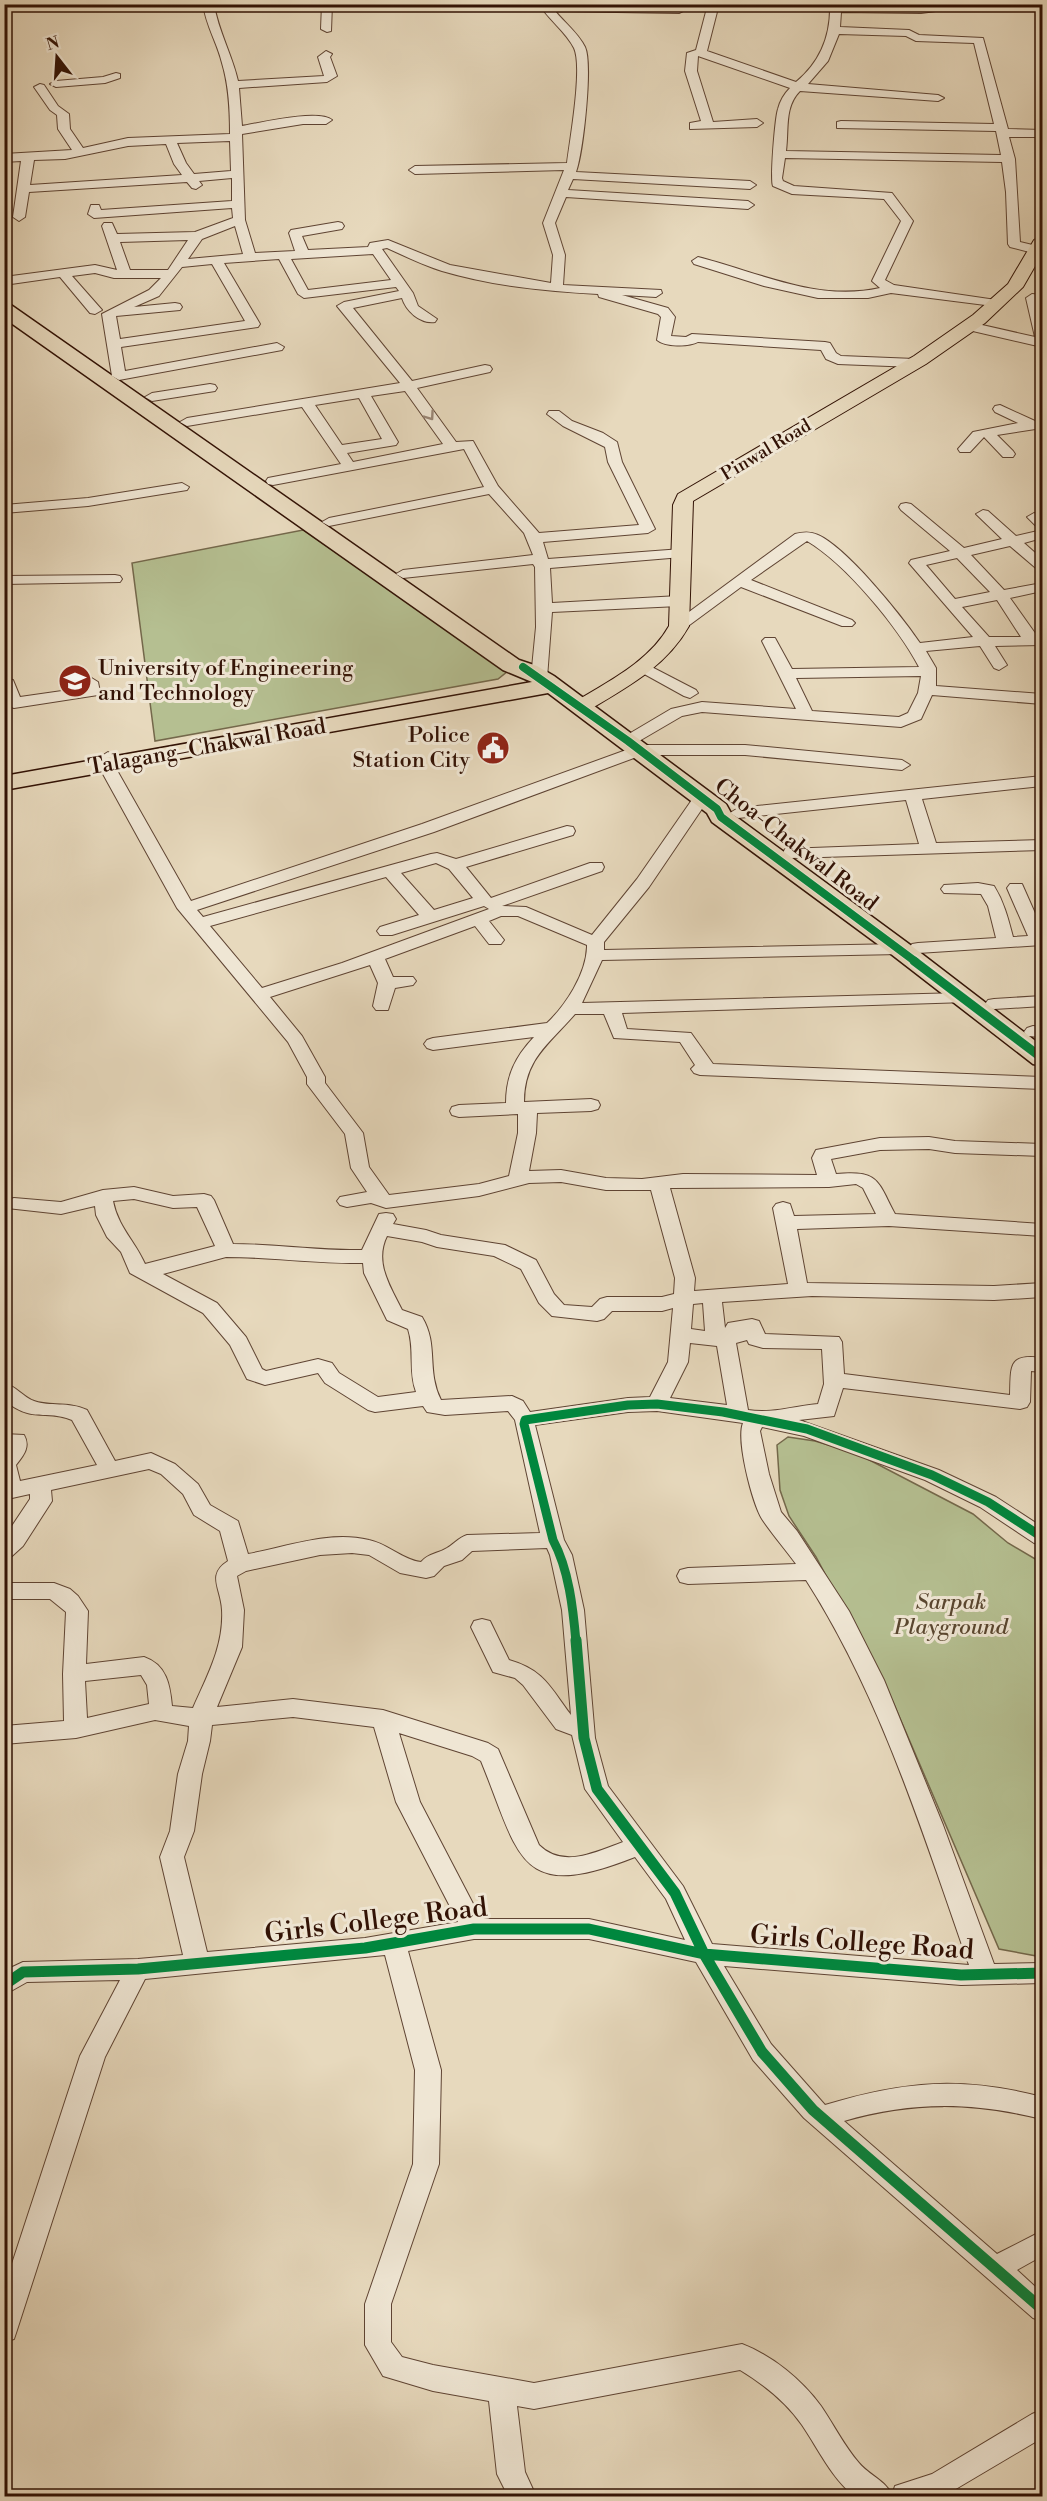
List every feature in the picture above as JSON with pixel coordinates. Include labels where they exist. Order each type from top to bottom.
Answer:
[{"type":"highway","points":[[4,297],[273,481],[524,658],[537,677]]},
{"type":"highway","points":[[4,309],[463,632],[511,665],[537,677]]},
{"type":"highway","points":[[463,632],[482,651],[488,663],[487,675],[467,691]]},
{"type":"highway","name":"Talagang–Chakwal Road","points":[[4,775],[107,761],[537,677]]},
{"type":"highway","name":"Talagang–Chakwal Road","points":[[4,783],[537,677]]},
{"type":"highway","name":"Choa-Chakwal Road","points":[[537,677],[719,806],[722,817],[909,949],[961,998],[1042,1058]]},
{"type":"highway","points":[[719,806],[791,853],[909,949],[1039,1034]]},
{"type":"main road","name":"Pinwal Road","points":[[680,626],[682,505],[685,498],[915,363],[969,326],[1015,287],[1039,251]]},
{"type":"main road","points":[[580,707],[642,667],[674,639],[680,626]]},
{"type":"street","points":[[208,4],[211,22],[228,62],[233,85],[239,220],[250,257]]},
{"type":"street","points":[[327,4],[327,29]]},
{"type":"street","points":[[714,4],[701,53],[798,87],[938,98]]},
{"type":"street","points":[[891,289],[879,281],[890,250],[907,221],[888,196],[792,190],[777,183],[775,176],[779,154],[780,120],[789,96],[812,74],[830,51],[836,7],[921,10],[965,4]]},
{"type":"street","points":[[545,6],[679,10]]},
{"type":"street","points":[[545,6],[579,47],[582,61],[580,104],[570,170],[549,222],[559,255],[560,278],[556,288]]},
{"type":"street","points":[[834,30],[909,33],[916,38],[979,40],[1009,159],[1015,214],[1014,244],[1039,251]]},
{"type":"street","points":[[698,53],[693,53],[691,71],[708,124],[694,126],[757,123]]},
{"type":"street","points":[[233,85],[327,79],[331,76],[324,57],[326,54]]},
{"type":"street","points":[[56,84],[88,85],[116,76]]},
{"type":"street","points":[[40,87],[54,108],[63,114],[61,119],[63,128],[79,151]]},
{"type":"street","points":[[4,158],[65,155],[128,142],[236,134],[257,126],[326,120]]},
{"type":"street","points":[[840,125],[1042,133]]},
{"type":"street","points":[[170,140],[180,164],[199,190]]},
{"type":"street","points":[[779,154],[1009,159]]},
{"type":"street","points":[[19,217],[28,157]]},
{"type":"street","points":[[415,170],[570,170],[750,185]]},
{"type":"street","points":[[24,189],[237,174]]},
{"type":"street","points":[[560,193],[748,205]]},
{"type":"street","points":[[125,274],[113,238],[99,211],[238,204]]},
{"type":"street","points":[[292,219],[303,254]]},
{"type":"street","points":[[113,238],[197,236],[239,220]]},
{"type":"street","points":[[295,233],[338,226]]},
{"type":"street","points":[[109,314],[153,293],[175,269],[197,236]]},
{"type":"street","points":[[430,319],[412,308],[404,288],[374,246],[388,244],[445,268],[473,275],[556,288],[656,293]]},
{"type":"street","points":[[4,281],[95,269],[108,273],[125,274],[175,269],[216,260],[377,250]]},
{"type":"street","points":[[283,255],[304,294],[404,288]]},
{"type":"street","points":[[113,345],[253,324],[216,260]]},
{"type":"street","points":[[698,261],[769,284],[824,294],[873,295],[891,289],[996,304]]},
{"type":"street","points":[[64,274],[95,310]]},
{"type":"street","points":[[404,288],[344,306],[409,386],[452,447]]},
{"type":"street","points":[[604,294],[663,311],[668,317],[664,340],[692,341],[692,338],[718,338],[825,346],[831,356],[838,360],[915,363]]},
{"type":"street","points":[[1042,299],[1032,298],[1042,338]]},
{"type":"street","points":[[109,314],[175,307]]},
{"type":"street","points":[[109,314],[120,376],[277,347]]},
{"type":"street","points":[[969,326],[1042,343]]},
{"type":"street","points":[[187,422],[409,386],[485,369]]},
{"type":"street","points":[[152,397],[210,388]]},
{"type":"street","points":[[338,450],[391,442],[363,393]]},
{"type":"street","points":[[306,403],[350,466]]},
{"type":"street","points":[[1000,409],[1038,424]]},
{"type":"street","points":[[534,538],[648,529],[615,462],[612,445],[564,423],[554,414]]},
{"type":"street","points":[[965,449],[978,435],[1038,424]]},
{"type":"street","points":[[987,432],[1008,454]]},
{"type":"street","points":[[273,481],[468,444],[493,489],[534,538],[543,580],[544,608],[544,648],[537,677]]},
{"type":"street","points":[[4,509],[88,502],[182,487]]},
{"type":"street","points":[[329,522],[493,489]]},
{"type":"street","points":[[906,507],[960,552],[1001,595],[1037,641]]},
{"type":"street","points":[[983,514],[1042,566]]},
{"type":"street","points":[[999,665],[984,641],[916,563],[1042,534]]},
{"type":"street","points":[[186,908],[428,828],[634,746],[687,709],[702,707],[901,722],[915,716],[927,690],[928,671],[916,648],[857,574],[815,538],[800,537],[680,626]]},
{"type":"street","points":[[403,574],[682,553]]},
{"type":"street","points":[[4,580],[115,579]]},
{"type":"street","points":[[739,581],[847,623]]},
{"type":"street","points":[[4,587],[97,585]]},
{"type":"street","points":[[953,604],[1042,587]]},
{"type":"street","points":[[544,608],[679,601]]},
{"type":"street","points":[[770,641],[806,714]]},
{"type":"street","points":[[916,648],[984,641],[1037,641]]},
{"type":"street","points":[[642,667],[690,693]]},
{"type":"street","points":[[786,674],[928,671]]},
{"type":"street","points":[[4,683],[7,683],[14,703],[92,692],[90,682]]},
{"type":"street","points":[[927,690],[1042,699]]},
{"type":"street","points":[[634,746],[745,750],[902,765]]},
{"type":"street","points":[[107,761],[186,908],[296,1040],[322,1093],[354,1133],[360,1168],[389,1205],[388,1216],[372,1247],[374,1273],[394,1315],[397,1318],[415,1322],[423,1338],[421,1372],[434,1407],[512,1403],[525,1420],[524,1424],[553,1540],[561,1555],[573,1610],[583,1729],[597,1789],[675,1893],[704,1954],[762,2052],[821,2117],[1042,2309]]},
{"type":"street","points":[[518,1180],[527,1133],[521,1107],[513,1087],[516,1076],[532,1048],[570,1009],[596,948],[643,884],[719,806],[912,794],[1042,781]]},
{"type":"street","points":[[912,794],[929,848]]},
{"type":"street","points":[[455,865],[567,831]]},
{"type":"street","points":[[791,853],[1042,844]]},
{"type":"street","points":[[198,924],[437,858],[455,865],[489,905],[596,867]]},
{"type":"street","points":[[390,871],[430,917]]},
{"type":"street","points":[[260,994],[375,957],[500,911],[520,911],[596,948],[909,949],[1041,940],[1016,888]]},
{"type":"street","points":[[950,889],[988,890],[992,901],[996,904],[997,916],[1006,943]]},
{"type":"street","points":[[386,931],[484,900]]},
{"type":"street","points":[[478,919],[495,940]]},
{"type":"street","points":[[375,957],[387,983],[382,1006]]},
{"type":"street","points":[[387,983],[407,981]]},
{"type":"street","points":[[570,1009],[961,998]]},
{"type":"street","points":[[994,1004],[1042,1001]]},
{"type":"street","points":[[611,1008],[620,1034],[685,1037],[704,1069],[1042,1083]]},
{"type":"street","points":[[433,1044],[525,1034],[552,1028]]},
{"type":"street","points":[[459,1112],[521,1107],[591,1106]]},
{"type":"street","points":[[829,1181],[821,1158],[822,1154],[869,1146],[929,1143],[955,1147],[1042,1150]]},
{"type":"street","points":[[347,1201],[372,1197],[384,1200],[479,1190],[529,1177],[561,1176],[606,1184],[642,1185],[683,1180],[829,1181],[860,1178],[870,1184],[890,1220]]},
{"type":"street","points":[[657,1404],[678,1362],[685,1299],[685,1278],[659,1183]]},
{"type":"street","points":[[14,1204],[61,1208],[83,1204],[103,1196],[134,1193],[173,1202],[204,1200],[226,1250]]},
{"type":"street","points":[[103,1196],[106,1215],[117,1237],[129,1249],[137,1268],[210,1308],[239,1342],[249,1365],[259,1377],[265,1378],[318,1366],[325,1368],[332,1378],[375,1405],[429,1398]]},
{"type":"street","points":[[799,1290],[784,1215],[1042,1230]]},
{"type":"street","points":[[381,1228],[426,1236],[437,1241],[498,1250],[519,1259],[529,1265],[546,1298],[559,1311],[597,1314],[607,1304],[662,1304],[712,1296],[799,1290],[994,1293],[1042,1290]]},
{"type":"street","points":[[144,1273],[226,1250],[279,1251],[332,1257],[372,1256]]},
{"type":"street","points":[[712,1296],[720,1339],[754,1418],[750,1431],[758,1474],[771,1515],[789,1537],[842,1617],[873,1680],[931,1825],[985,1974]]},
{"type":"street","points":[[682,1335],[720,1339],[724,1336],[739,1336],[735,1328],[752,1326],[756,1339],[763,1341],[832,1342],[834,1380],[827,1411],[754,1418]]},
{"type":"street","points":[[834,1380],[1016,1403],[1020,1402],[1021,1367],[1025,1363],[1042,1365]]},
{"type":"street","points":[[4,1390],[20,1404],[34,1409],[73,1411],[80,1415],[110,1470]]},
{"type":"street","points":[[525,1420],[628,1405],[657,1404],[754,1418],[807,1429],[932,1475],[988,1502],[1042,1537]]},
{"type":"street","points":[[4,1441],[17,1440],[16,1450],[5,1464],[12,1490],[151,1461],[168,1469],[191,1489],[202,1510],[230,1527],[240,1564]]},
{"type":"street","points":[[4,1550],[11,1547],[41,1501],[40,1485]]},
{"type":"street","points":[[197,1964],[172,1857],[182,1831],[190,1774],[199,1741],[201,1717],[231,1647],[233,1610],[226,1573],[240,1564],[321,1548],[358,1546],[379,1551],[411,1570],[426,1570],[436,1560],[454,1554],[467,1543],[553,1540]]},
{"type":"street","points":[[688,1576],[812,1572]]},
{"type":"street","points":[[4,1591],[36,1588],[64,1596],[71,1602],[77,1617],[74,1674],[76,1729]]},
{"type":"street","points":[[482,1627],[501,1666],[522,1672],[531,1679],[564,1722],[583,1729]]},
{"type":"street","points":[[74,1674],[144,1666],[150,1668],[155,1677],[161,1711]]},
{"type":"street","points":[[4,1735],[76,1729],[161,1711],[179,1717],[201,1717],[293,1708],[383,1719],[480,1749],[490,1755],[530,1851],[541,1862],[554,1867],[591,1864],[639,1846]]},
{"type":"street","points":[[383,1719],[408,1802],[474,1929]]},
{"type":"street","name":"Girls College Road","points":[[11,1976],[197,1964],[394,1943],[474,1929],[589,1929],[704,1954],[961,1976],[1042,1973]]},
{"type":"street","points":[[394,1943],[428,2070],[426,2163],[378,2304],[378,2345],[393,2367],[433,2378],[534,2396],[742,2357],[770,2372],[808,2412],[845,2466],[866,2490],[878,2496]]},
{"type":"street","points":[[4,2330],[93,2056],[138,1969]]},
{"type":"street","points":[[821,2117],[913,2095],[969,2094],[1007,2098],[1042,2108]]},
{"type":"street","points":[[996,2268],[1042,2243]]},
{"type":"street","points":[[502,2390],[511,2474],[522,2496]]},
{"type":"street","points":[[910,2496],[939,2485],[1042,2423]]},
{"type":"green space","points":[[303,530],[508,671],[498,679],[155,741],[132,563]]},
{"type":"green space","name":"Sarpak Playground","points":[[788,1437],[815,1441],[856,1453],[973,1514],[1008,1543],[1042,1563],[1042,1957],[999,1949],[893,1702],[816,1557],[789,1516],[780,1490],[777,1445]]},
{"type":"cycle path","points":[[523,667],[628,741],[717,809],[721,817],[900,949],[1042,1058]]},
{"type":"cycle path","points":[[1042,1537],[988,1502],[932,1475],[807,1429],[723,1412],[657,1404],[628,1405],[534,1418],[525,1420],[524,1424],[553,1540],[561,1555],[573,1610],[584,1738],[597,1789],[675,1893],[704,1954],[762,2052],[813,2110],[1042,2309]]},
{"type":"cycle path","points":[[4,1985],[23,1972],[138,1969],[365,1948],[474,1929],[589,1929],[704,1954],[961,1975],[1042,1973]]},
{"type":"place","name":"University of Engineering and Technology","points":[[75,681]]},
{"type":"place","name":"Police Station City","points":[[493,748]]}]
